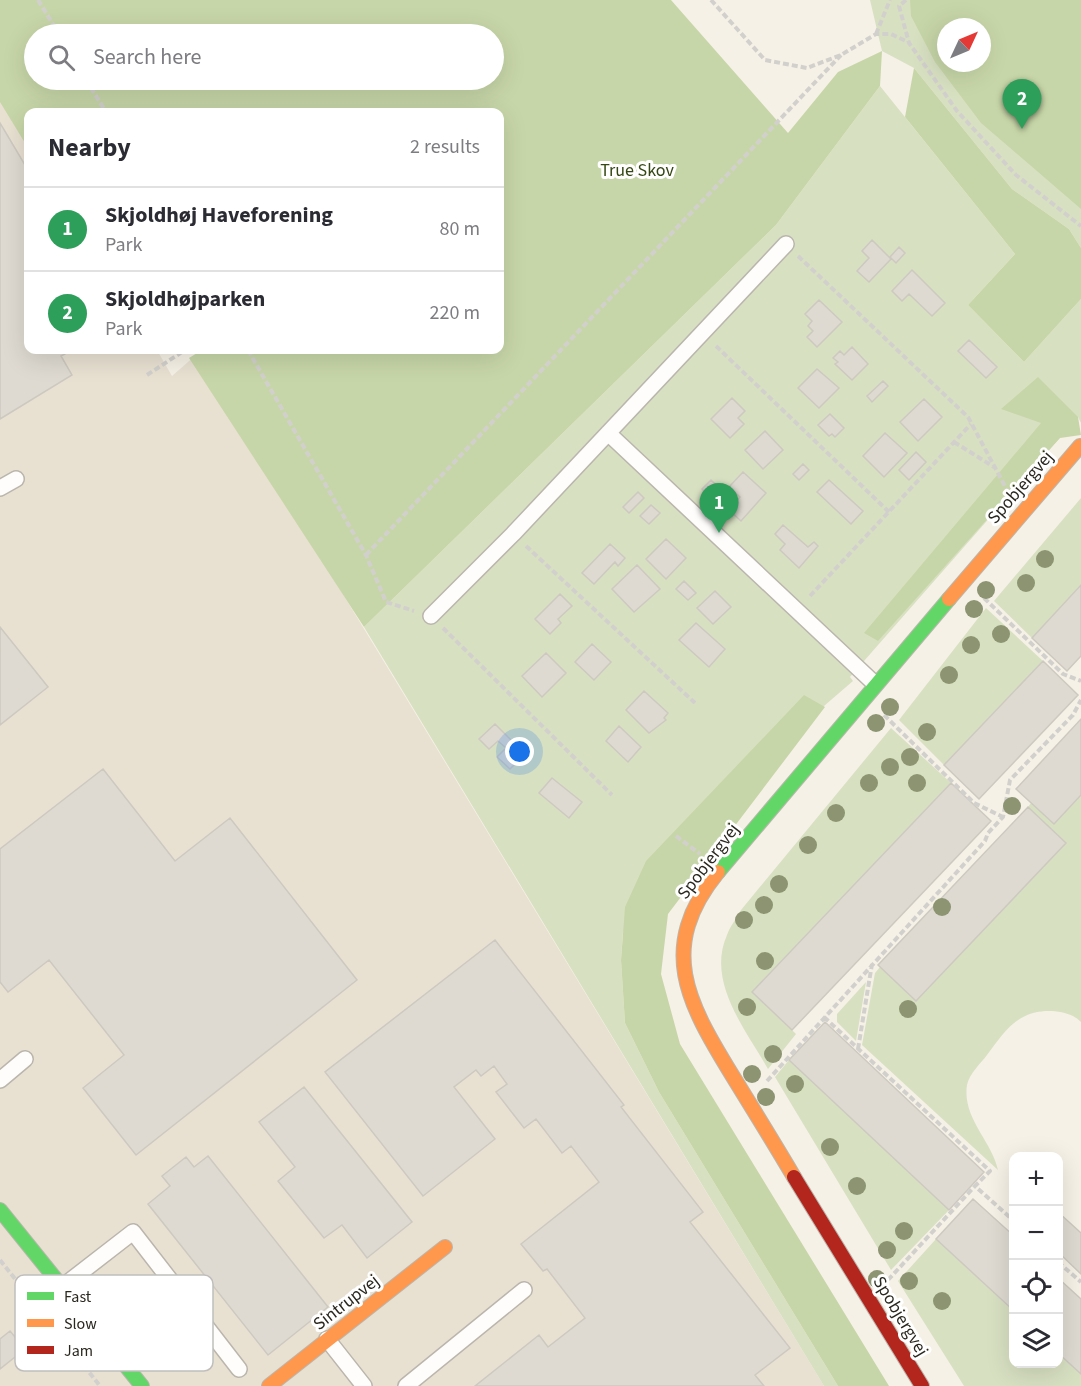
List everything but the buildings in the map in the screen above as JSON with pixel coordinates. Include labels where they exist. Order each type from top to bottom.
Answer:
[{"type":"street","name":"Spobjergvej","points":[[922,1386],[690,1003],[680,946],[689,917],[707,886],[875,684],[1080,446]]},
{"type":"street","points":[[0,1210],[52,1275]]},
{"type":"street","name":"Sintrupvej","points":[[269,1386],[445,1247]]},
{"type":"street","points":[[130,1371],[142,1386]]},
{"type":"lane","points":[[431,616],[513,534],[786,244]]},
{"type":"lane","points":[[608,433],[875,684]]},
{"type":"lane","points":[[0,488],[16,479]]},
{"type":"lane","points":[[0,1080],[25,1059]]},
{"type":"lane","points":[[77,1275],[133,1232],[166,1275]]},
{"type":"lane","points":[[406,1386],[524,1290]]},
{"type":"lane","points":[[213,1335],[239,1369]]},
{"type":"lane","points":[[327,1339],[364,1386]]},
{"type":"path","points":[[38,0],[53,24]]},
{"type":"path","points":[[711,0],[765,60],[807,68],[842,55],[876,34],[891,34],[909,43]]},
{"type":"path","points":[[876,34],[890,0]]},
{"type":"path","points":[[898,0],[909,43],[957,111],[1016,176],[1081,226]]},
{"type":"path","points":[[899,6],[906,0]]},
{"type":"path","points":[[366,555],[842,55]]},
{"type":"path","points":[[92,90],[104,108]]},
{"type":"path","points":[[786,244],[968,417],[1014,504],[1023,512]]},
{"type":"path","points":[[702,333],[889,512]]},
{"type":"path","points":[[147,375],[179,354]]},
{"type":"path","points":[[250,354],[366,555],[386,602],[431,616],[612,795]]},
{"type":"path","points":[[797,610],[971,424]]},
{"type":"path","points":[[954,442],[995,468]]},
{"type":"path","points":[[513,534],[695,703]]},
{"type":"path","points":[[965,579],[1063,674],[1081,681]]},
{"type":"path","points":[[865,696],[974,803],[1003,817]]},
{"type":"path","points":[[748,1102],[985,841],[988,833],[1003,817],[1010,780],[1073,715],[1081,700]]},
{"type":"path","points":[[858,1050],[872,964]]},
{"type":"path","points":[[824,1017],[990,1171],[870,1299]]},
{"type":"path","points":[[975,1186],[1009,1217]]},
{"type":"path","points":[[0,1260],[15,1279]]},
{"type":"path","points":[[1063,1266],[1081,1282]]},
{"type":"path","points":[[88,1371],[100,1386]]},
{"type":"shaded area","points":[[0,72],[24,115],[24,354],[159,354],[172,376],[197,354],[824,1386],[0,1386]]},
{"type":"green space","name":"True Skov","points":[[0,0],[671,0],[788,133],[838,72],[882,51],[880,86],[776,225],[364,627],[189,358],[196,354],[504,354],[504,108],[24,108],[24,141],[0,102]]},
{"type":"green space","points":[[870,0],[1081,0],[1081,248],[1069,229],[1012,189],[914,68],[882,51]]},
{"type":"green space","points":[[910,0],[1081,0],[1081,209],[981,123],[943,72],[991,72],[991,18],[937,18],[937,65],[911,16]]},
{"type":"green space","points":[[914,68],[1012,189],[1069,229],[1081,248],[1081,299],[1024,362],[968,305],[1015,254],[905,117]]},
{"type":"green space","points":[[880,86],[1015,254],[968,305],[1024,362],[1081,299],[1081,423],[1078,417],[850,677],[853,681],[824,706],[623,932],[621,960],[625,1023],[659,1092],[838,1386],[824,1386],[364,627],[776,225]]},
{"type":"green space","points":[[1038,377],[1078,417],[1081,435],[1060,438],[878,641],[864,633],[1041,423],[1001,409]]},
{"type":"green space","points":[[1081,498],[1081,585],[1032,638],[994,601]]},
{"type":"green space","points":[[986,608],[1043,661],[944,765],[899,720]]},
{"type":"green space","points":[[804,695],[825,707],[668,914],[661,974],[680,1044],[889,1386],[838,1386],[659,1092],[625,1023],[621,960],[625,907],[646,861]]},
{"type":"green space","points":[[891,728],[951,783],[753,992],[796,1034],[768,1069],[740,1022],[725,988],[721,970],[722,953],[727,935],[741,910]]},
{"type":"green space","points":[[1081,795],[1081,1022],[1075,1017],[1060,1012],[1030,1014],[1007,1030],[970,1077],[967,1085],[969,1108],[995,1159],[998,1170],[862,1045],[875,973],[880,967],[916,1001],[1066,843],[1028,807],[1031,803],[1054,824]]},
{"type":"green space","points":[[866,982],[856,1041],[837,1022],[837,1014]]},
{"type":"green space","points":[[789,1060],[949,1210],[891,1270],[775,1077]]},
{"type":"green space","points":[[936,1239],[1009,1307],[1009,1368],[1063,1368],[1063,1357],[1081,1374],[1081,1386],[964,1386],[898,1281]]},
{"type":"traffic: fast","points":[[718,872],[949,599]]},
{"type":"traffic: fast","points":[[0,1210],[52,1275]]},
{"type":"traffic: fast","points":[[130,1371],[142,1386]]},
{"type":"traffic: slow","points":[[949,599],[1080,446]]},
{"type":"traffic: slow","points":[[718,872],[699,900],[688,926],[684,951],[685,975],[692,999],[716,1049],[794,1177]]},
{"type":"traffic: slow","points":[[269,1386],[445,1247]]},
{"type":"traffic: jam","points":[[794,1177],[922,1386]]},
{"type":"place","name":"Skjoldhøjparken","points":[[1022,129]]},
{"type":"place","name":"Skjoldhøj Haveforening","points":[[719,533]]}]
